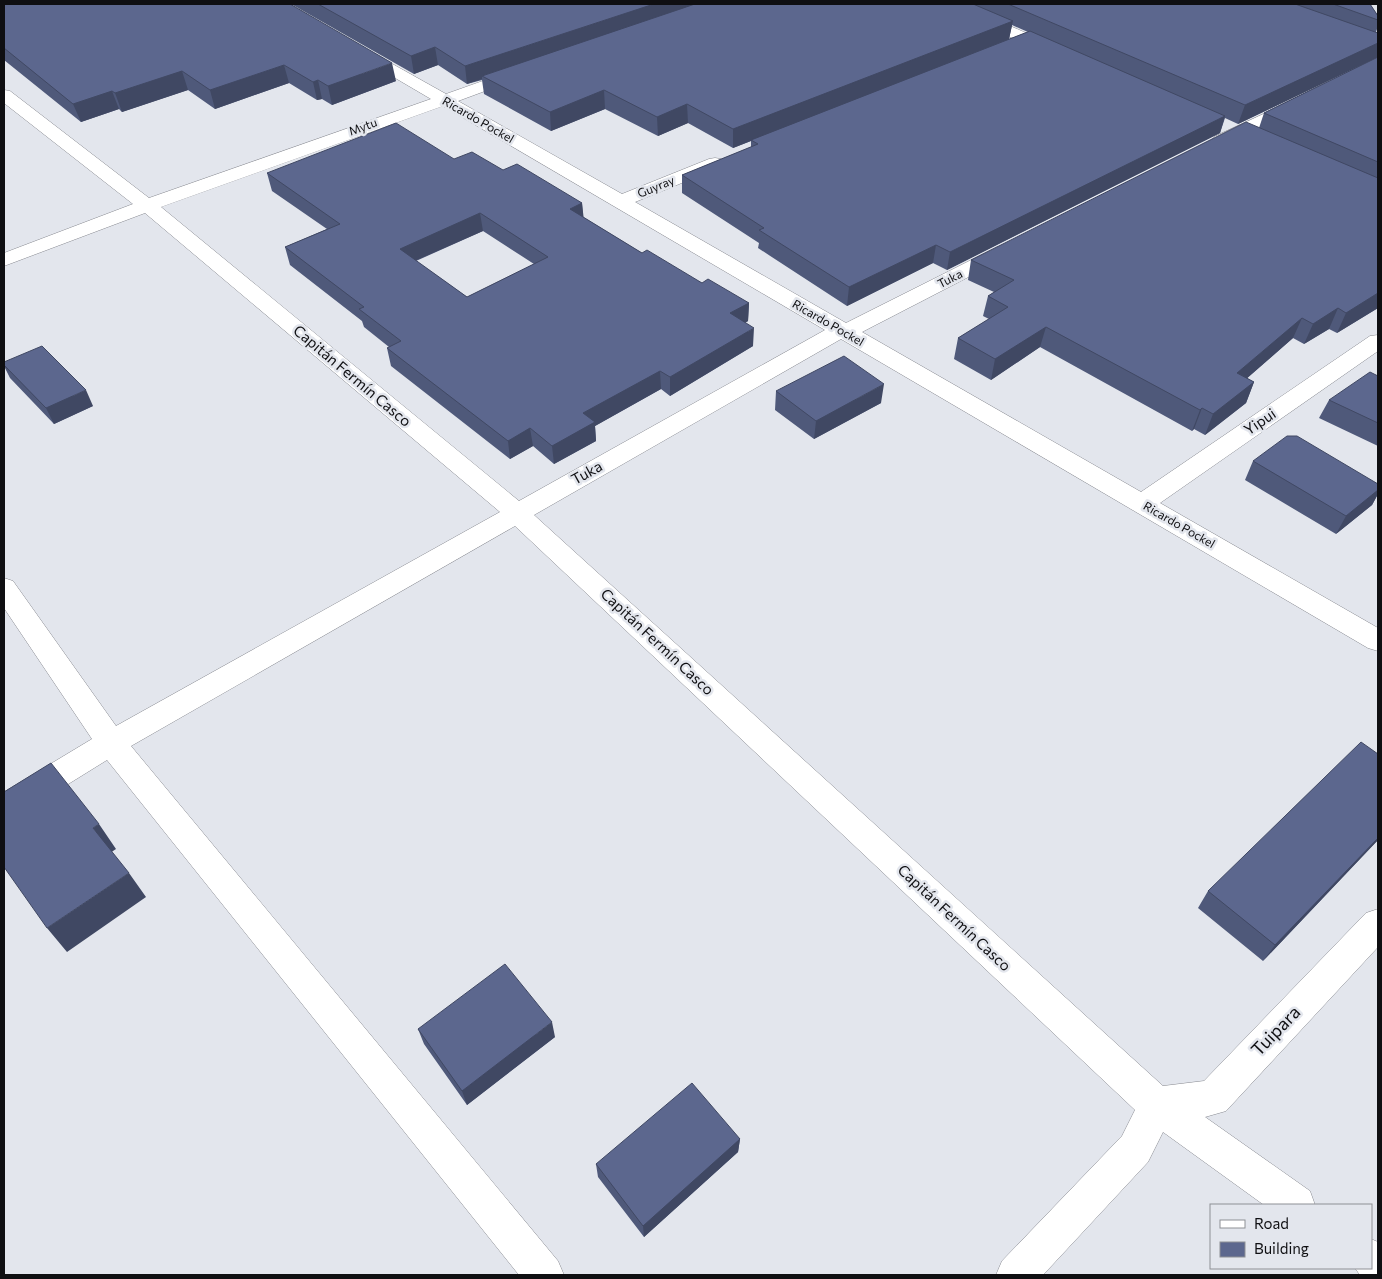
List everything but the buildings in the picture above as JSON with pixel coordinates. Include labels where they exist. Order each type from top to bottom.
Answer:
[{"type":"street","points":[[948,4],[1063,54]]},
{"type":"street","points":[[1010,46],[1028,39]]},
{"type":"street","name":"Ricardo Pockel","points":[[341,40],[1378,641]]},
{"type":"street","name":"Mytu","points":[[4,260],[147,205],[442,99],[537,67]]},
{"type":"street","name":"Capitán Fermín Casco","points":[[4,95],[147,205],[517,513],[1157,1105],[1295,1204]]},
{"type":"street","points":[[1204,150],[1309,98]]},
{"type":"street","points":[[1222,124],[1256,139]]},
{"type":"street","name":"Guyray","points":[[619,202],[728,158]]},
{"type":"street","name":"Tuka","points":[[4,808],[111,743],[843,331],[1020,243]]},
{"type":"street","name":"Yipui","points":[[1141,504],[1378,341]]},
{"type":"street","points":[[4,588],[111,743],[544,1275]]},
{"type":"street","name":"Tuipara","points":[[1157,1105],[1213,1098],[1378,924]]},
{"type":"street","points":[[1016,1275],[1135,1149],[1157,1105]]}]
